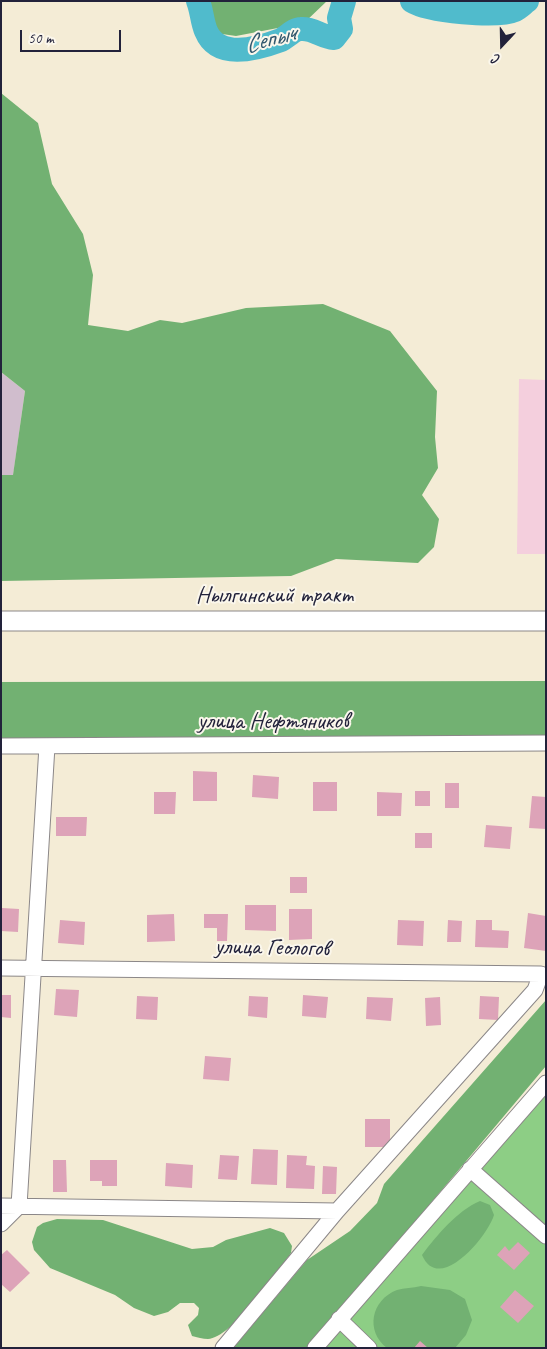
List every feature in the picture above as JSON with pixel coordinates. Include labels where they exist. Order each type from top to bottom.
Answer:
[{"type":"main road","name":"Нылгинский тракт","points":[[1,621],[546,621]]},
{"type":"street","name":"улица Нефтяников","points":[[1,746],[546,743]]},
{"type":"street","points":[[1,1224],[19,1206],[47,746]]},
{"type":"street","name":"улица Геологов","points":[[1,968],[541,974],[534,990],[337,1211]]},
{"type":"street","points":[[315,1348],[546,1083]]},
{"type":"street","points":[[470,1169],[546,1236]]},
{"type":"street","points":[[1,1206],[337,1211]]},
{"type":"street","points":[[223,1348],[337,1211]]},
{"type":"street","points":[[339,1319],[369,1348]]},
{"type":"shaded area","points":[[1,372],[25,391],[13,476],[1,475]]},
{"type":"shaded area","points":[[519,379],[546,380],[546,554],[517,554]]},
{"type":"green space","points":[[205,1],[327,1],[304,23],[236,36],[222,34],[211,24]]},
{"type":"green space","points":[[1,93],[38,123],[52,184],[83,234],[93,275],[88,325],[128,331],[160,320],[182,323],[246,308],[323,304],[390,331],[437,391],[435,437],[438,468],[422,495],[439,519],[434,547],[418,563],[336,559],[291,576],[1,581],[1,475],[13,475],[25,391],[1,372]]},
{"type":"green space","points":[[546,681],[546,740],[1,742],[1,682]]},
{"type":"green space","points":[[546,1000],[546,1066],[309,1348],[233,1348],[307,1260],[350,1231],[377,1203],[384,1184]]},
{"type":"green space","points":[[546,1090],[546,1348],[320,1348]]},
{"type":"green space","points":[[480,1201],[490,1205],[494,1215],[483,1236],[462,1258],[451,1265],[440,1269],[430,1266],[422,1255],[428,1247],[455,1217]]},
{"type":"green space","points":[[57,1219],[103,1220],[192,1249],[213,1247],[226,1240],[270,1228],[284,1233],[292,1246],[291,1253],[241,1316],[218,1336],[206,1339],[192,1336],[188,1325],[198,1315],[199,1308],[194,1303],[180,1303],[168,1312],[154,1316],[134,1308],[115,1295],[50,1268],[34,1250],[32,1242],[37,1227]]},
{"type":"green space","points":[[421,1286],[450,1290],[465,1299],[472,1320],[466,1335],[455,1348],[387,1348],[380,1341],[374,1325],[374,1316],[377,1308],[381,1301],[397,1290]]},
{"type":"building","points":[[193,771],[217,772],[217,801],[193,801]]},
{"type":"building","points":[[253,775],[279,777],[278,799],[252,797]]},
{"type":"building","points":[[313,782],[337,782],[337,811],[313,811]]},
{"type":"building","points":[[445,783],[459,783],[459,808],[445,808]]},
{"type":"building","points":[[415,791],[430,791],[430,806],[415,806]]},
{"type":"building","points":[[154,792],[176,792],[175,814],[154,814]]},
{"type":"building","points":[[377,792],[402,793],[401,816],[377,816]]},
{"type":"building","points":[[532,796],[546,797],[546,829],[529,828]]},
{"type":"building","points":[[56,817],[87,817],[86,836],[56,836]]},
{"type":"building","points":[[486,825],[512,827],[510,849],[484,847]]},
{"type":"building","points":[[415,833],[432,833],[432,848],[415,848]]},
{"type":"building","points":[[290,877],[307,877],[307,893],[290,893]]},
{"type":"building","points":[[245,905],[276,905],[276,931],[245,930]]},
{"type":"building","points":[[2,908],[19,909],[18,932],[1,931]]},
{"type":"building","points":[[289,909],[312,909],[312,939],[289,940]]},
{"type":"building","points":[[528,913],[546,916],[546,951],[524,948]]},
{"type":"building","points":[[174,914],[175,941],[147,942],[147,915]]},
{"type":"building","points":[[204,914],[228,914],[227,941],[217,941],[217,928],[204,928]]},
{"type":"building","points":[[60,920],[85,922],[84,945],[58,943]]},
{"type":"building","points":[[398,920],[424,921],[423,946],[397,945]]},
{"type":"building","points":[[448,920],[462,921],[461,942],[447,942]]},
{"type":"building","points":[[476,920],[492,920],[492,930],[509,931],[508,948],[475,947]]},
{"type":"building","points":[[56,989],[79,990],[77,1017],[54,1015]]},
{"type":"building","points":[[1,995],[11,995],[11,1018],[1,1017]]},
{"type":"building","points":[[303,995],[328,997],[326,1018],[302,1016]]},
{"type":"building","points":[[137,996],[158,997],[157,1020],[136,1019]]},
{"type":"building","points":[[249,996],[268,997],[267,1018],[248,1016]]},
{"type":"building","points":[[480,996],[499,997],[498,1020],[479,1019]]},
{"type":"building","points":[[367,997],[393,998],[391,1021],[366,1019]]},
{"type":"building","points":[[440,997],[441,1025],[426,1026],[425,998]]},
{"type":"building","points":[[205,1056],[231,1058],[229,1081],[203,1079]]},
{"type":"building","points":[[365,1119],[390,1119],[390,1147],[365,1147]]},
{"type":"building","points":[[253,1149],[278,1150],[277,1185],[251,1184]]},
{"type":"building","points":[[220,1155],[239,1156],[237,1180],[218,1179]]},
{"type":"building","points":[[287,1155],[307,1156],[306,1165],[315,1166],[314,1189],[286,1188]]},
{"type":"building","points":[[53,1160],[66,1160],[67,1192],[53,1192]]},
{"type":"building","points":[[90,1160],[117,1160],[117,1186],[102,1186],[102,1181],[90,1181]]},
{"type":"building","points":[[166,1163],[193,1165],[192,1188],[165,1186]]},
{"type":"building","points":[[323,1166],[337,1167],[336,1194],[322,1194]]},
{"type":"building","points":[[518,1242],[530,1253],[514,1270],[497,1255],[505,1246],[509,1251]]},
{"type":"building","points":[[7,1250],[30,1273],[10,1292],[1,1284],[1,1255]]},
{"type":"building","points":[[515,1290],[534,1306],[518,1323],[500,1307]]},
{"type":"building","points":[[420,1341],[428,1348],[414,1348]]},
{"type":"waterway","name":"Сепыч","points":[[198,1],[206,31],[212,40],[219,46],[239,50],[250,49],[281,40],[298,29],[310,30],[334,38],[341,29],[339,18],[344,1]]},
{"type":"waterway","name":"Сепыч","points":[[412,1],[432,8],[479,13],[515,10],[527,1]]}]
